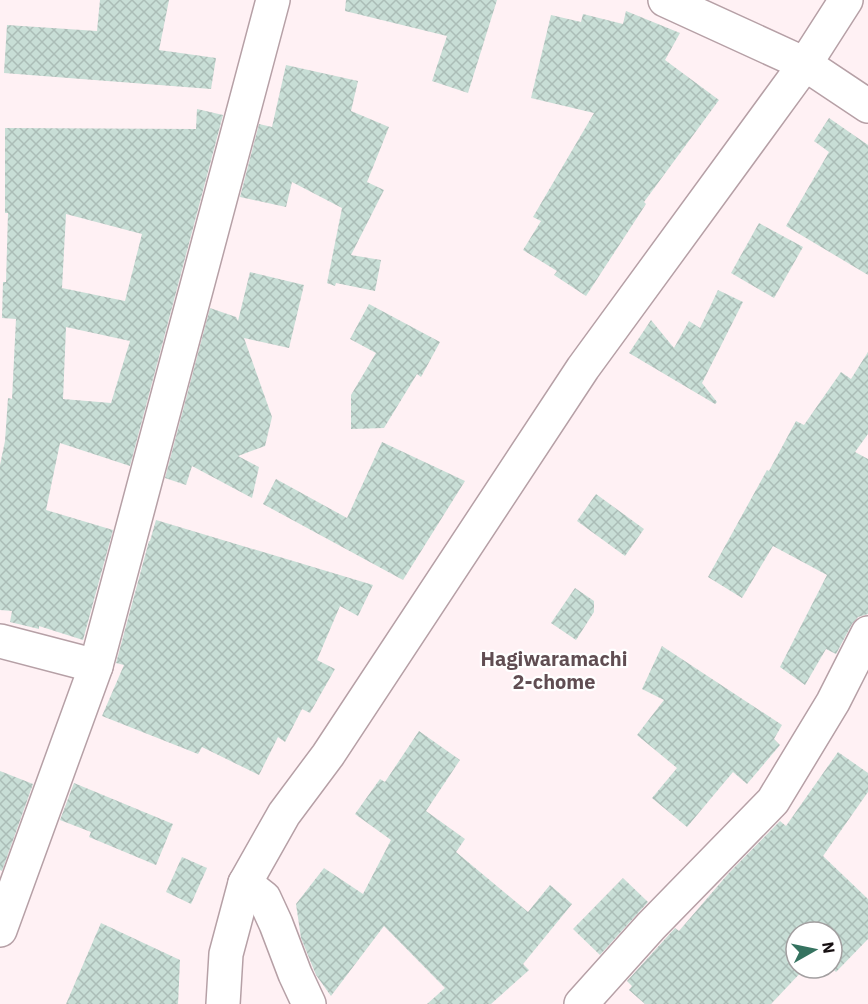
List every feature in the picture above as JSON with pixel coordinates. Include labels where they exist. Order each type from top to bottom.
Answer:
[{"type":"street","points":[[0,930],[96,666],[273,0]]},
{"type":"street","points":[[665,0],[806,64],[868,106]]},
{"type":"street","points":[[223,1004],[226,954],[245,883],[284,814],[328,755],[583,368],[806,64],[846,0]]},
{"type":"street","points":[[581,1004],[651,926],[773,801],[833,702],[868,633]]},
{"type":"street","points":[[0,641],[96,666]]},
{"type":"street","points":[[245,883],[264,898],[294,974],[309,1004]]},
{"type":"building","points":[[100,0],[169,0],[159,50],[216,58],[211,89],[4,73],[7,25],[97,31]]},
{"type":"building","points":[[346,0],[497,0],[468,93],[432,81],[447,36],[345,11]]},
{"type":"building","points":[[626,11],[680,33],[665,60],[719,100],[644,202],[646,204],[586,296],[554,275],[557,271],[523,250],[541,221],[533,217],[594,113],[531,98],[551,15],[581,22],[583,14],[623,24]]},
{"type":"building","points":[[286,65],[358,81],[351,111],[389,127],[367,182],[384,190],[351,255],[381,260],[375,291],[327,283],[342,208],[292,182],[286,207],[240,197],[259,124],[272,127]]},
{"type":"building","points":[[197,109],[223,115],[130,466],[60,443],[46,510],[113,530],[83,640],[39,626],[39,629],[10,622],[12,611],[0,610],[0,465],[5,441],[8,398],[12,399],[16,319],[2,318],[3,282],[6,282],[8,213],[5,213],[5,128],[196,129]],"holes":[[[66,214],[142,234],[125,301],[62,288]],[[66,327],[130,341],[111,403],[63,399]]]},
{"type":"building","points":[[829,118],[868,145],[868,275],[786,226],[829,152],[814,141]]},
{"type":"building","points":[[759,223],[803,247],[774,298],[731,273]]},
{"type":"building","points":[[250,272],[304,285],[289,348],[244,338],[272,417],[265,446],[238,456],[259,467],[252,498],[192,466],[186,485],[165,478],[210,308],[236,317],[238,321]]},
{"type":"building","points":[[718,290],[743,302],[702,383],[717,402],[715,404],[629,353],[651,320],[674,348],[689,321],[700,328]]},
{"type":"building","points":[[369,304],[440,342],[421,377],[417,374],[384,428],[351,429],[351,395],[376,353],[350,339]]},
{"type":"building","points":[[868,352],[868,434],[855,452],[868,459],[868,614],[858,617],[852,624],[836,654],[826,649],[805,685],[780,667],[827,575],[773,546],[742,598],[708,577],[796,421],[804,425],[841,372],[851,379]]},
{"type":"building","points":[[382,442],[465,481],[403,580],[263,504],[276,479],[347,518]]},
{"type":"building","points":[[596,494],[644,529],[625,556],[577,521]]},
{"type":"building","points":[[156,520],[373,585],[358,616],[340,606],[317,660],[335,669],[310,713],[302,709],[285,742],[278,737],[259,775],[202,747],[198,754],[102,716],[124,665],[116,663]]},
{"type":"building","points":[[575,588],[594,601],[594,612],[576,640],[551,623]]},
{"type":"building","points":[[662,646],[782,725],[774,739],[780,745],[747,784],[733,772],[687,827],[652,798],[677,768],[637,735],[664,700],[642,689]]},
{"type":"building","points":[[419,731],[460,760],[426,811],[465,839],[456,852],[528,912],[550,885],[572,904],[523,964],[529,970],[491,1004],[427,1004],[445,988],[384,926],[331,996],[316,975],[301,938],[296,904],[324,868],[363,894],[391,840],[355,814],[380,779],[385,782]]},
{"type":"building","points":[[838,752],[868,773],[868,792],[823,856],[868,899],[868,939],[844,964],[844,920],[784,920],[784,980],[794,980],[771,1004],[645,1004],[629,990],[632,986],[627,981],[675,928],[679,931],[728,874],[780,821],[786,826]]},
{"type":"building","points":[[0,771],[33,784],[2,871],[0,870]]},
{"type":"building","points":[[74,783],[173,824],[156,865],[89,837],[91,832],[60,820]]},
{"type":"building","points":[[182,857],[207,868],[191,904],[166,892]]},
{"type":"building","points":[[623,878],[648,902],[600,955],[573,929]]},
{"type":"building","points":[[101,923],[180,960],[178,1004],[66,1004]]},
{"type":"district","name":"Hagiwaramachi 2-chome","points":[[554,670]]}]
